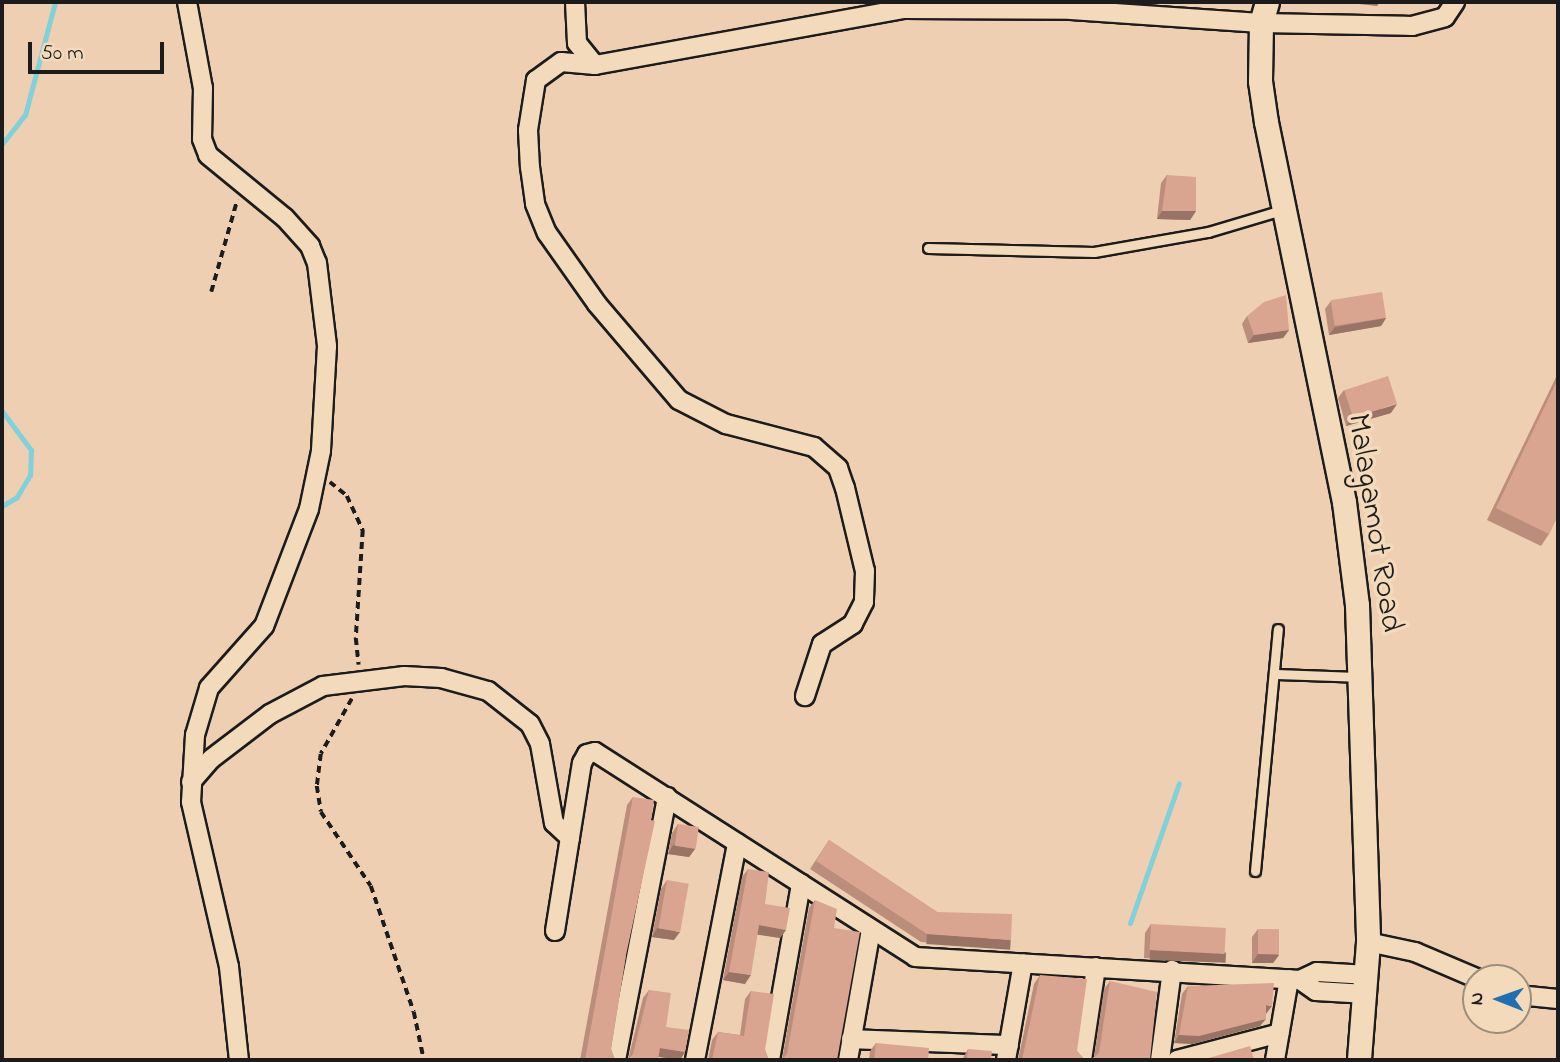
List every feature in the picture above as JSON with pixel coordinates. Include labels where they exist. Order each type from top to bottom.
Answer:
[{"type":"street","points":[[187,2],[203,88],[202,139],[208,155],[301,232],[317,263],[327,346],[317,476],[264,626],[218,676],[202,703],[191,782],[194,821],[229,967],[239,1060]]},
{"type":"street","points":[[575,2],[576,43],[595,65]]},
{"type":"street","points":[[805,696],[822,644],[853,624],[864,602],[865,571],[838,468],[814,447],[726,424],[679,400],[597,304],[547,233],[536,204],[528,130],[536,80],[561,62],[595,65],[904,5],[1072,6],[1264,13],[1412,26],[1445,17],[1455,2]]},
{"type":"street","name":"Malagamot Road","points":[[1264,13],[1260,81],[1282,210],[1344,502],[1362,677],[1368,943],[1367,984],[1359,1060]]},
{"type":"street","points":[[191,782],[232,742],[296,697],[323,686],[404,676],[467,682],[509,704],[530,724],[540,744],[554,823],[570,838]]},
{"type":"street","points":[[555,931],[582,763],[590,753],[599,753],[915,957],[1172,970],[1294,980],[1317,972],[1367,984]]},
{"type":"street","points":[[616,1060],[667,797]]},
{"type":"street","points":[[695,1060],[737,843]]},
{"type":"street","points":[[770,1060],[801,884]]},
{"type":"street","points":[[848,1060],[871,930]]},
{"type":"street","points":[[1368,943],[1415,952],[1462,972]]},
{"type":"street","points":[[851,1039],[1008,1053],[1023,963]]},
{"type":"street","points":[[1082,1060],[1096,967]]},
{"type":"street","points":[[1160,1060],[1172,970]]},
{"type":"street","points":[[1275,1060],[1294,980]]},
{"type":"street","points":[[1532,996],[1558,999]]},
{"type":"street","points":[[1177,1060],[1280,1033]]},
{"type":"lane","points":[[928,248],[1094,252],[1208,232],[1282,210]]},
{"type":"lane","points":[[1255,871],[1278,629]]},
{"type":"lane","points":[[1274,674],[1362,677]]},
{"type":"path","points":[[211,292],[241,185]]},
{"type":"path","points":[[317,476],[347,496],[363,530],[356,638],[365,680],[321,754],[317,786],[321,812],[371,886],[414,1012],[424,1060]]},
{"type":"building","points":[[1167,175],[1196,177],[1196,211],[1162,211]]},
{"type":"building","points":[[1382,292],[1386,318],[1335,326],[1331,300]]},
{"type":"building","points":[[1286,295],[1289,330],[1254,335],[1247,316],[1264,302]]},
{"type":"building","points":[[1388,376],[1397,404],[1353,418],[1344,390]]},
{"type":"building","points":[[1558,379],[1558,515],[1549,534],[1496,508]]},
{"type":"building","points":[[633,797],[654,800],[651,820],[655,821],[626,955],[611,1049],[615,1060],[585,1060]]},
{"type":"building","points":[[678,824],[699,827],[696,849],[675,846]]},
{"type":"building","points":[[829,840],[937,912],[1012,914],[1011,940],[927,934],[816,861]]},
{"type":"building","points":[[748,869],[769,872],[765,904],[790,908],[786,930],[759,925],[751,975],[729,972]]},
{"type":"building","points":[[667,880],[689,884],[680,932],[658,928]]},
{"type":"building","points":[[815,900],[837,909],[834,928],[860,932],[837,1060],[782,1060],[787,1054]]},
{"type":"building","points":[[1151,924],[1226,928],[1225,954],[1150,950]]},
{"type":"building","points":[[1258,929],[1279,929],[1279,954],[1258,954]]},
{"type":"building","points":[[1040,975],[1087,979],[1077,1051],[1085,1060],[1022,1060]]},
{"type":"building","points":[[1110,981],[1157,992],[1150,1060],[1090,1060],[1099,1053]]},
{"type":"building","points":[[1274,983],[1272,1006],[1266,1005],[1266,1019],[1199,1036],[1179,1035],[1188,986]]},
{"type":"building","points":[[649,990],[671,993],[666,1027],[689,1030],[685,1052],[660,1048],[658,1060],[627,1060],[633,1054]]},
{"type":"building","points":[[751,991],[774,994],[765,1050],[769,1060],[712,1060],[718,1032],[744,1036]]},
{"type":"building","points":[[876,1043],[929,1048],[928,1060],[874,1060]]},
{"type":"building","points":[[1250,1046],[1254,1060],[1202,1060]]},
{"type":"building","points":[[968,1049],[992,1051],[991,1060],[967,1060]]},
{"type":"waterway","points":[[2,144],[25,115],[55,2]]},
{"type":"waterway","points":[[2,411],[31,450],[30,475],[17,497],[2,506]]},
{"type":"waterway","points":[[1130,923],[1179,783]]}]
